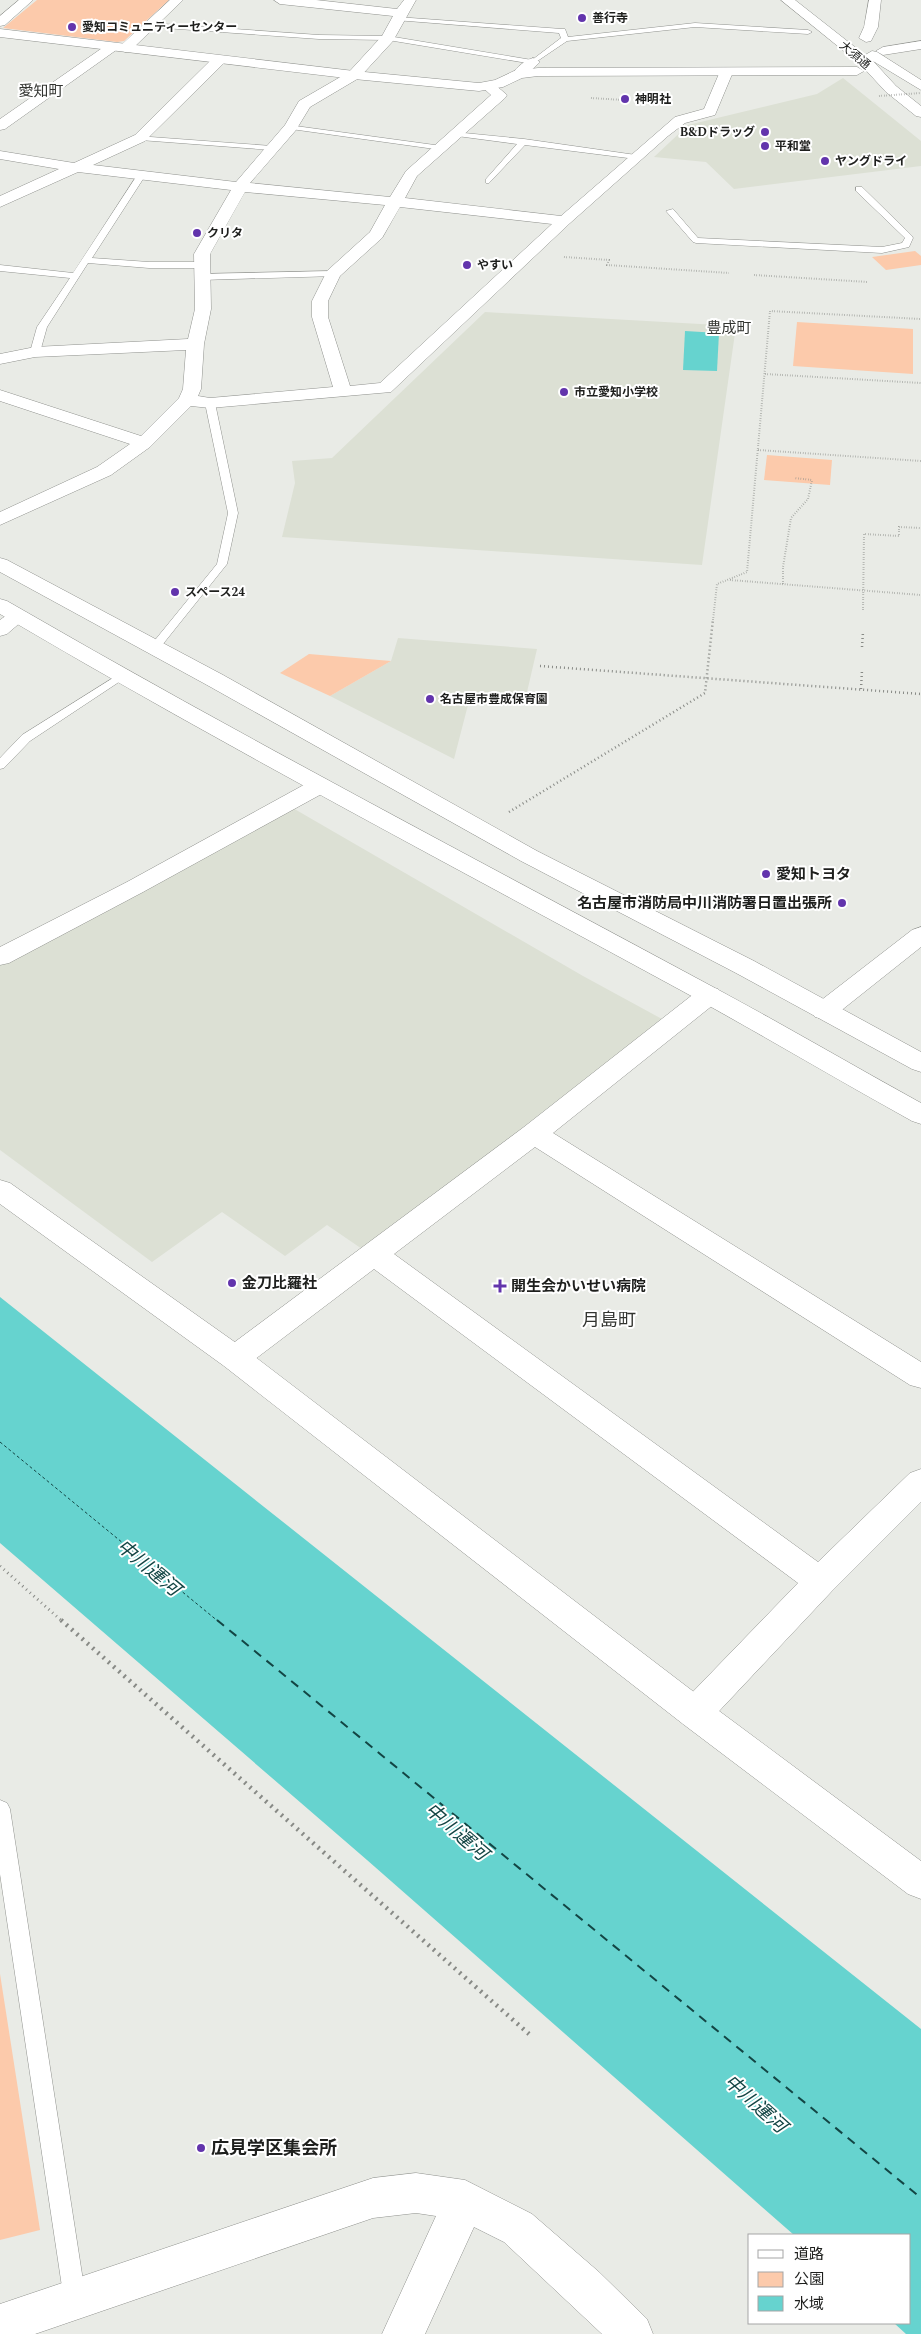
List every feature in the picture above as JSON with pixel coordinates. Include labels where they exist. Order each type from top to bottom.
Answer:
[{"type":"street","points":[[0,22],[27,0]]},
{"type":"street","points":[[0,126],[150,25],[177,0]]},
{"type":"street","points":[[0,519],[104,471],[144,443],[187,400],[192,389],[195,344],[203,309],[202,254],[240,186],[291,127],[304,104],[354,75],[388,38],[403,11],[288,0]]},
{"type":"street","name":"大須通","points":[[787,0],[861,66],[921,113]]},
{"type":"street","name":"大須通","points":[[799,0],[881,55],[921,85]]},
{"type":"street","points":[[866,38],[871,27],[875,0]]},
{"type":"street","points":[[772,4],[808,32],[861,66]]},
{"type":"street","points":[[852,27],[866,38],[881,55],[921,45]]},
{"type":"street","points":[[0,33],[354,75],[488,86],[519,74],[538,72],[726,72],[861,66]]},
{"type":"street","points":[[0,202],[140,138],[220,60]]},
{"type":"street","points":[[519,74],[533,62]]},
{"type":"street","points":[[187,400],[210,403],[385,388],[564,221],[636,157],[680,120],[710,112],[726,72]]},
{"type":"street","points":[[343,392],[320,317],[320,302],[333,274],[376,235],[411,174],[500,95],[488,86]]},
{"type":"street","points":[[0,155],[73,168],[141,176],[471,208],[564,221]]},
{"type":"street","points":[[0,359],[35,352],[195,344]]},
{"type":"street","points":[[0,395],[144,443]]},
{"type":"street","points":[[0,564],[529,856],[745,967],[921,1063]]},
{"type":"street","points":[[0,630],[9,610],[121,676],[319,786],[709,995],[921,1115]]},
{"type":"street","points":[[0,957],[135,887],[319,786]]},
{"type":"street","points":[[824,1011],[921,935]]},
{"type":"street","points":[[235,1358],[534,1134],[709,995]]},
{"type":"street","points":[[534,1134],[921,1378]]},
{"type":"street","points":[[0,1190],[235,1358],[695,1713],[921,1882]]},
{"type":"street","points":[[374,1254],[820,1581]]},
{"type":"street","points":[[695,1713],[820,1581],[921,1482]]},
{"type":"street","points":[[0,2325],[373,2198],[416,2193],[465,2200],[518,2228],[584,2287],[632,2334]]},
{"type":"street","points":[[404,2334],[465,2200]]},
{"type":"lane","points":[[403,11],[562,31],[564,40]]},
{"type":"lane","points":[[150,25],[319,37],[388,38],[533,62],[564,40],[695,25],[808,32]]},
{"type":"lane","points":[[291,127],[442,148]]},
{"type":"lane","points":[[457,134],[636,157]]},
{"type":"lane","points":[[140,138],[272,148]]},
{"type":"lane","points":[[489,181],[524,142]]},
{"type":"lane","points":[[35,352],[42,327],[84,260],[141,176]]},
{"type":"lane","points":[[670,211],[696,240],[882,250],[906,244],[909,238],[859,189]]},
{"type":"lane","points":[[84,260],[201,271],[333,274]]},
{"type":"lane","points":[[0,268],[74,276]]},
{"type":"lane","points":[[155,648],[222,564],[233,513],[210,403]]},
{"type":"lane","points":[[0,765],[26,738],[121,676]]},
{"type":"lane","points":[[0,1809],[75,2300]]},
{"type":"path","points":[[879,96],[921,93]]},
{"type":"path","points":[[528,255],[609,260],[607,265],[729,273]]},
{"type":"path","points":[[754,275],[868,282]]},
{"type":"path","points":[[506,813],[704,693],[716,584],[747,572],[770,311],[921,319]]},
{"type":"path","points":[[765,374],[921,383]]},
{"type":"path","points":[[758,450],[921,460]]},
{"type":"path","points":[[783,584],[783,567],[791,518],[808,499],[812,480],[794,478]]},
{"type":"path","points":[[863,610],[864,534],[899,536],[899,526],[921,528]]},
{"type":"path","points":[[728,580],[921,595]]},
{"type":"path","points":[[862,647],[863,632]]},
{"type":"path","points":[[540,666],[921,694]]},
{"type":"path","points":[[861,689],[862,670]]},
{"type":"path","points":[[0,1566],[529,2034]]},
{"type":"shaded area","points":[[843,78],[921,141],[921,166],[734,189],[706,162],[654,157],[688,125],[817,94]]},
{"type":"shaded area","name":"市立愛知小学校","points":[[485,312],[736,326],[702,565],[282,537],[295,483],[292,461],[332,458]]},
{"type":"shaded area","name":"名古屋市豊成保育園","points":[[398,638],[537,649],[524,705],[469,701],[454,759],[330,696],[391,661]]},
{"type":"shaded area","points":[[291,807],[583,976],[662,1019],[365,1251],[327,1225],[285,1256],[222,1212],[152,1262],[0,1150],[0,962]]},
{"type":"green space","points":[[37,0],[169,0],[124,41],[117,42],[3,28]]},
{"type":"green space","points":[[915,251],[921,256],[921,265],[886,270],[872,257]]},
{"type":"green space","points":[[797,322],[913,329],[913,374],[793,366]]},
{"type":"green space","points":[[767,455],[832,460],[830,485],[764,480]]},
{"type":"green space","points":[[309,654],[391,661],[330,696],[280,673]]},
{"type":"green space","points":[[0,1974],[40,2230],[0,2240]]},
{"type":"water","points":[[685,331],[719,333],[717,371],[683,370]]},
{"type":"water","name":"中川運河","points":[[0,1297],[921,2029],[921,2334],[906,2334],[895,2324],[911,2324],[911,2234],[793,2234],[367,1860],[0,1543]]},
{"type":"ferry route","points":[[0,1442],[219,1622]]},
{"type":"ferry route","points":[[217,1620],[921,2198]]},
{"type":"place","name":"善行寺","points":[[582,18]]},
{"type":"place","name":"愛知コミュニティーセンター","points":[[72,27]]},
{"type":"place","name":"神明社","points":[[625,99]]},
{"type":"place","name":"B&Dドラッグ","points":[[765,132]]},
{"type":"place","name":"平和堂","points":[[765,146]]},
{"type":"place","name":"ヤングドライ","points":[[825,161]]},
{"type":"place","name":"クリタ","points":[[197,233]]},
{"type":"place","name":"やすい","points":[[467,265]]},
{"type":"place","name":"市立愛知小学校","points":[[564,392]]},
{"type":"place","name":"スペース24","points":[[175,592]]},
{"type":"place","name":"名古屋市豊成保育園","points":[[430,699]]},
{"type":"place","name":"愛知トヨタ","points":[[766,874]]},
{"type":"place","name":"名古屋市消防局中川消防署日置出張所","points":[[842,903]]},
{"type":"place","name":"金刀比羅社","points":[[232,1283]]},
{"type":"place","name":"開生会かいせい病院","points":[[500,1286]]},
{"type":"place","name":"広見学区集会所","points":[[201,2148]]},
{"type":"district","name":"愛知町","points":[[41,91]]},
{"type":"district","name":"豊成町","points":[[729,328]]},
{"type":"district","name":"月島町","points":[[609,1320]]}]
